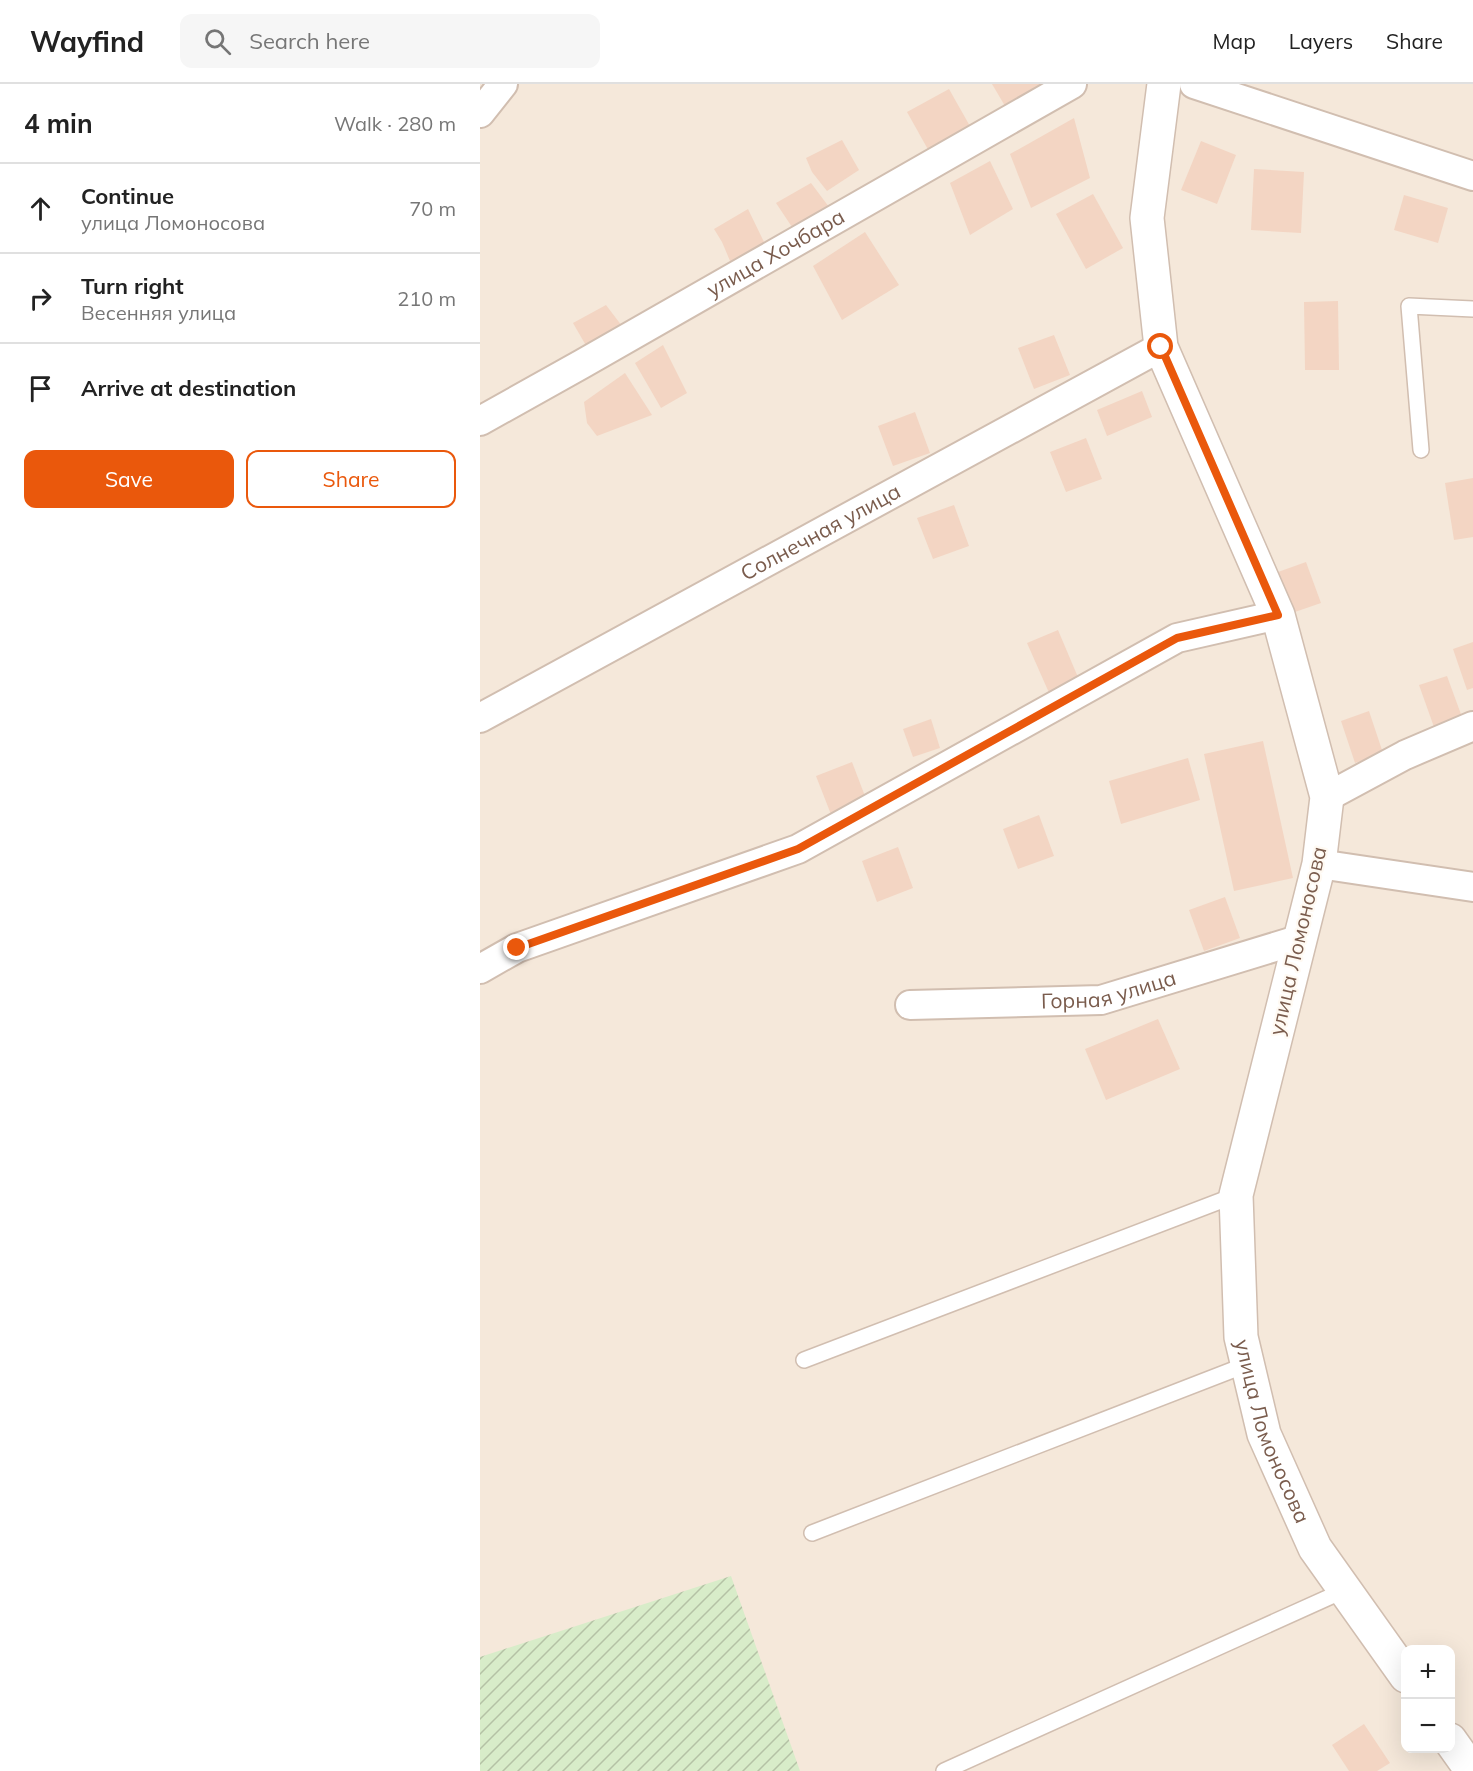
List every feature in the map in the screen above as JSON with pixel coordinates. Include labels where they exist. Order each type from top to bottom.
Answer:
[{"type":"street","points":[[480,112],[503,84]]},
{"type":"street","name":"улица Хочбара","points":[[480,421],[1072,84]]},
{"type":"street","name":"улица Ломоносова","points":[[1164,84],[1147,218],[1161,347],[1278,615],[1327,797],[1319,864],[1236,1195],[1241,1337],[1264,1434],[1315,1548],[1401,1669]]},
{"type":"street","points":[[1194,84],[1473,176]]},
{"type":"street","name":"Солнечная улица","points":[[480,718],[1161,347]]},
{"type":"street","points":[[480,969],[517,948],[798,849],[1177,638],[1278,615]]},
{"type":"street","points":[[1327,797],[1405,755],[1473,726]]},
{"type":"street","points":[[1319,864],[1473,887]]},
{"type":"street","name":"Горная улица","points":[[910,1005],[1101,1000],[1300,939]]},
{"type":"street","points":[[1455,1747],[1472,1771]]},
{"type":"lane","points":[[1421,450],[1409,306],[1473,309]]},
{"type":"lane","points":[[804,1360],[1236,1195]]},
{"type":"lane","points":[[812,1533],[1248,1364]]},
{"type":"lane","points":[[944,1771],[1345,1590]]},
{"type":"shaded area","points":[[480,84],[1473,84],[1473,1771],[480,1771]]},
{"type":"green space","points":[[731,1576],[800,1771],[480,1771],[480,1657]]},
{"type":"building","points":[[992,84],[1050,84],[1005,106]]},
{"type":"building","points":[[949,89],[971,128],[930,153],[907,112]]},
{"type":"building","points":[[1074,118],[1090,178],[1031,208],[1010,154]]},
{"type":"building","points":[[842,140],[859,170],[827,191],[812,172],[806,158]]},
{"type":"building","points":[[1201,141],[1236,155],[1217,204],[1181,190]]},
{"type":"building","points":[[990,161],[1013,209],[970,235],[950,183]]},
{"type":"building","points":[[1254,169],[1304,172],[1301,233],[1251,230]]},
{"type":"building","points":[[811,183],[835,215],[798,236],[776,203]]},
{"type":"building","points":[[1093,194],[1123,248],[1086,269],[1056,214]]},
{"type":"building","points":[[1404,195],[1448,208],[1438,243],[1394,230]]},
{"type":"building","points":[[748,209],[766,246],[733,268],[714,229]]},
{"type":"building","points":[[865,232],[899,285],[842,320],[813,266]]},
{"type":"building","points":[[1338,301],[1339,370],[1305,370],[1304,302]]},
{"type":"building","points":[[606,305],[625,330],[588,349],[573,323]]},
{"type":"building","points":[[1054,335],[1070,375],[1034,389],[1018,348]]},
{"type":"building","points":[[663,345],[687,393],[661,408],[635,363]]},
{"type":"building","points":[[625,373],[652,415],[597,436],[587,423],[584,402]]},
{"type":"building","points":[[1142,391],[1152,417],[1107,436],[1097,410]]},
{"type":"building","points":[[915,412],[930,453],[893,466],[878,426]]},
{"type":"building","points":[[1086,438],[1102,479],[1066,492],[1050,452]]},
{"type":"building","points":[[1473,478],[1473,537],[1454,540],[1445,483]]},
{"type":"building","points":[[954,505],[969,546],[933,559],[917,518]]},
{"type":"building","points":[[1306,562],[1321,603],[1292,613],[1278,572]]},
{"type":"building","points":[[1058,630],[1080,682],[1050,695],[1027,643]]},
{"type":"building","points":[[1473,642],[1473,688],[1467,690],[1453,649]]},
{"type":"building","points":[[1447,676],[1462,717],[1434,727],[1419,685]]},
{"type":"building","points":[[1369,711],[1383,753],[1355,763],[1341,721]]},
{"type":"building","points":[[931,719],[940,748],[913,757],[903,729]]},
{"type":"building","points":[[1263,741],[1293,878],[1234,891],[1204,754]]},
{"type":"building","points":[[1188,758],[1200,800],[1121,824],[1109,781]]},
{"type":"building","points":[[852,762],[868,804],[832,817],[816,776]]},
{"type":"building","points":[[1039,815],[1054,856],[1018,869],[1003,829]]},
{"type":"building","points":[[898,847],[913,888],[877,902],[862,861]]},
{"type":"building","points":[[1225,897],[1240,938],[1204,951],[1189,910]]},
{"type":"building","points":[[1158,1019],[1180,1069],[1106,1100],[1085,1049]]},
{"type":"building","points":[[1364,1724],[1390,1763],[1377,1771],[1349,1771],[1332,1745]]},
{"type":"route","points":[[517,948],[798,849],[1177,638],[1278,615],[1161,347]]}]
